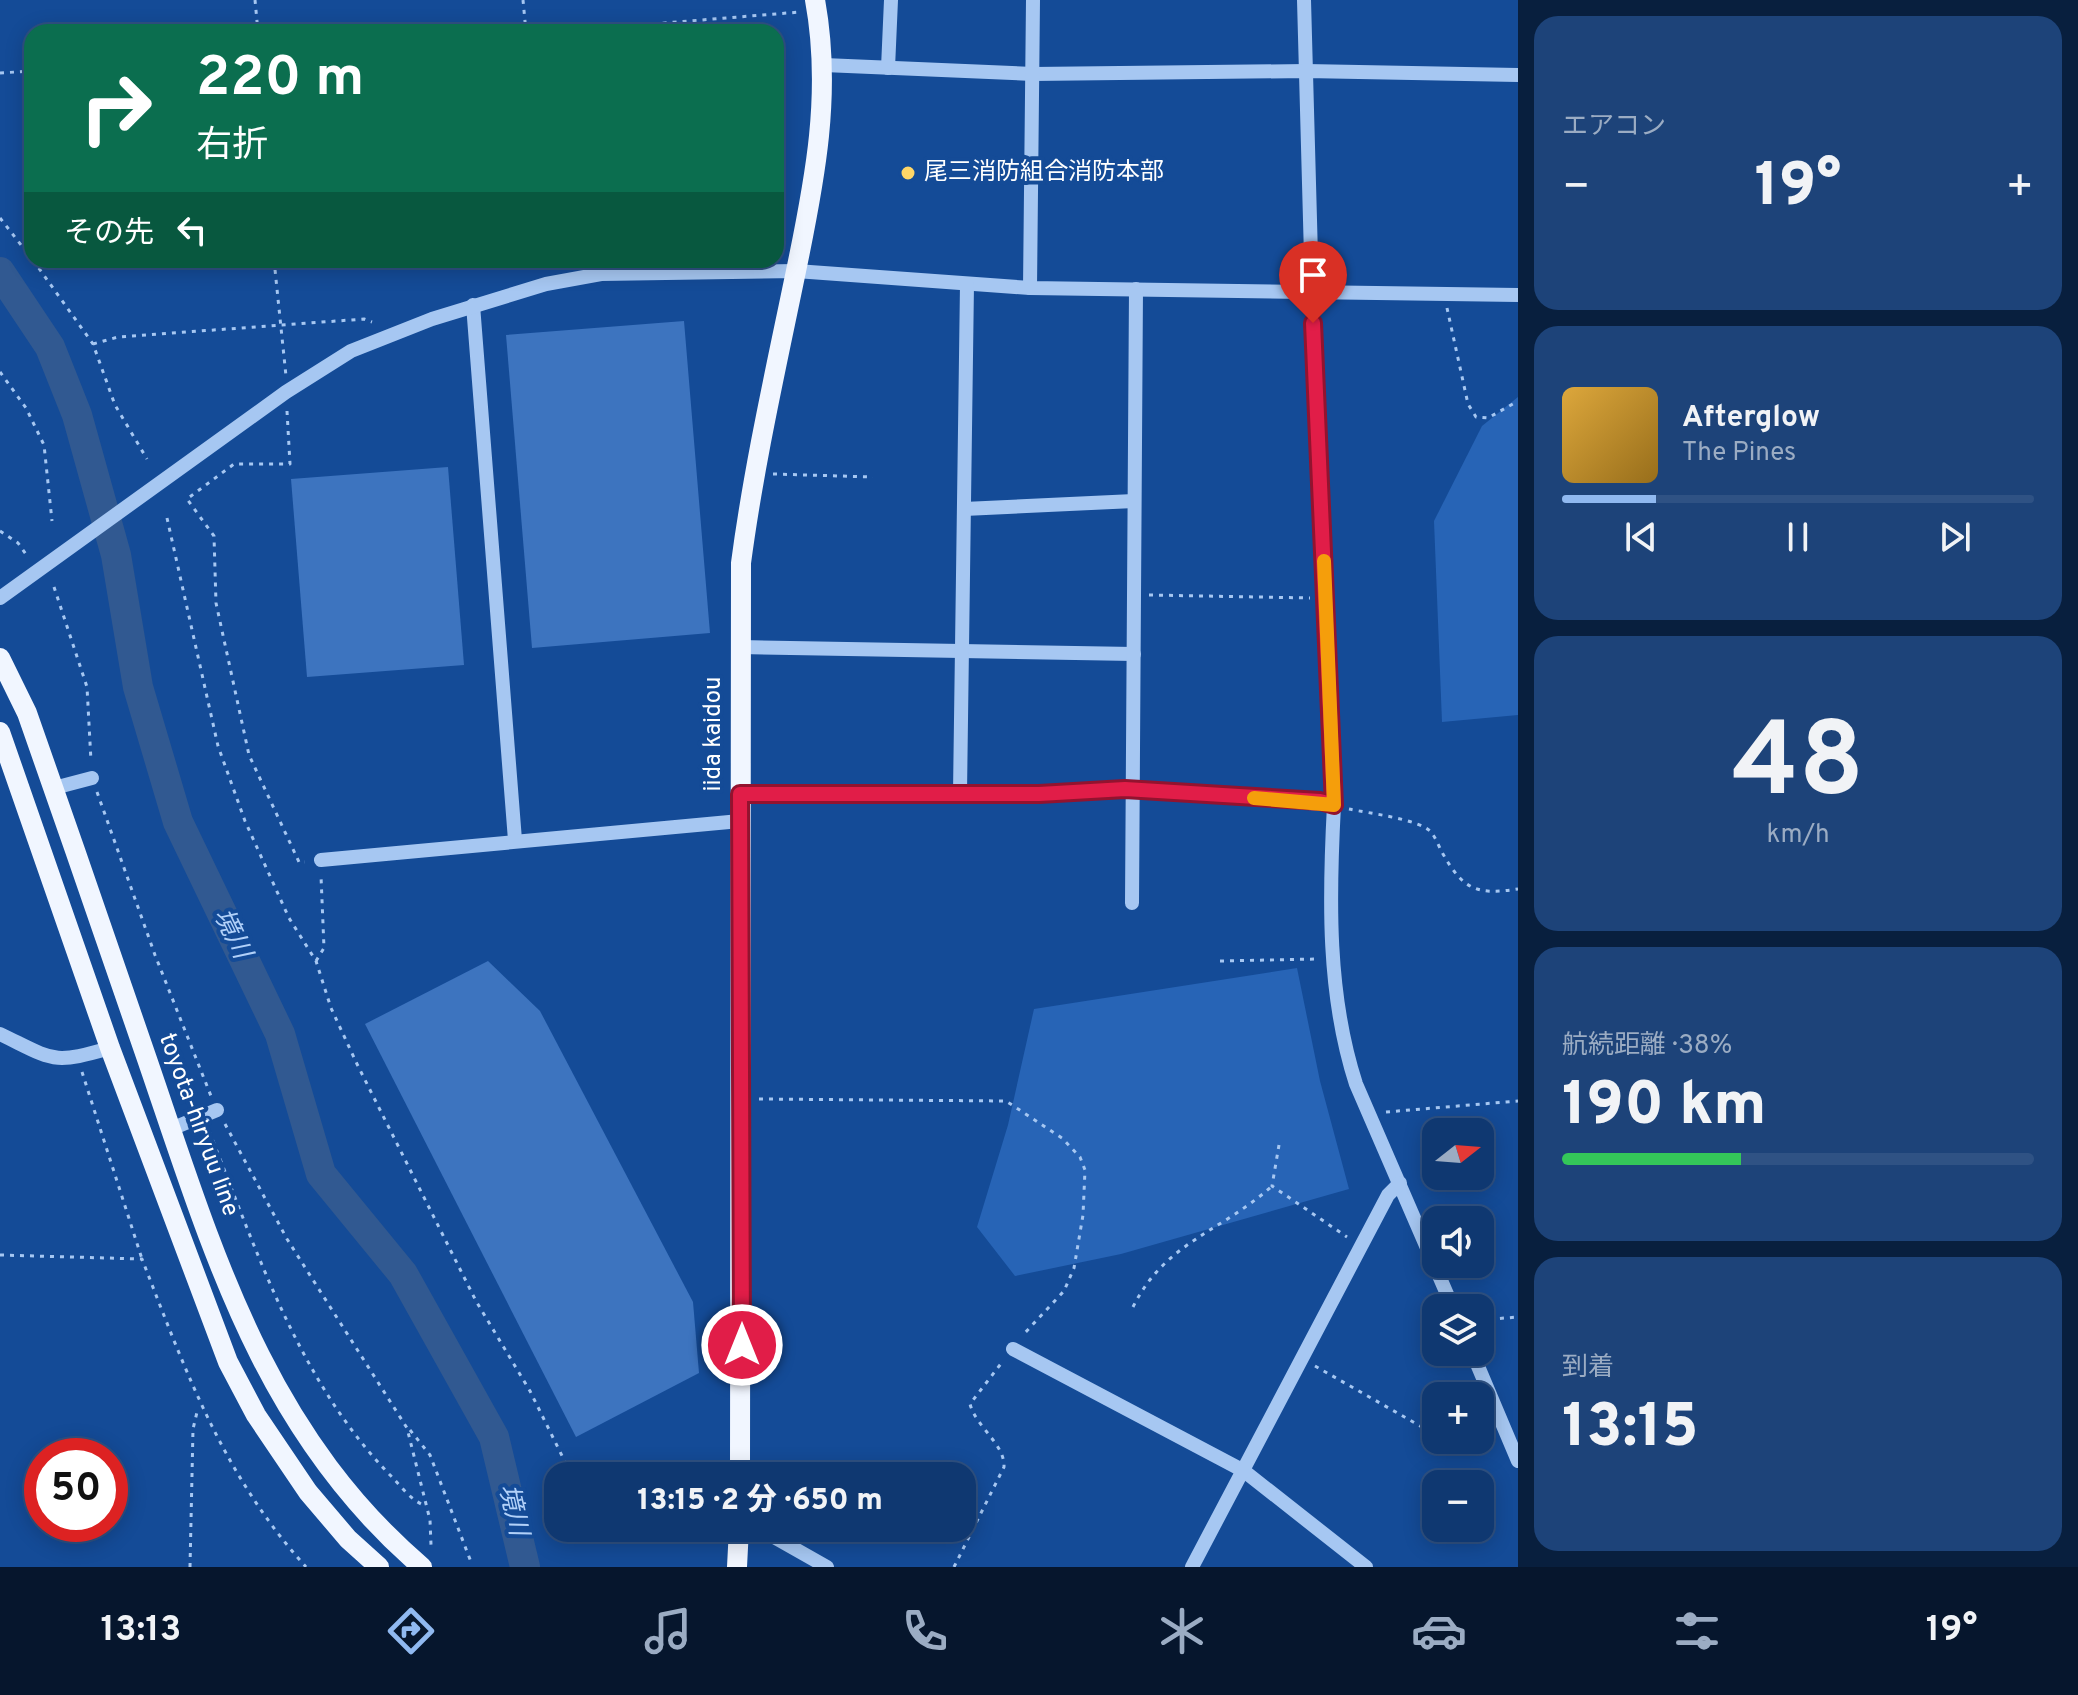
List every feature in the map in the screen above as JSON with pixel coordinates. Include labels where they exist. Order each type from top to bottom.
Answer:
[{"type":"main road","name":"iida kaidou","points":[[740,1462],[743,1099],[741,563],[754,470],[816,178],[824,65],[816,6]]},
{"type":"main road","name":"toyota-hiryuu line","points":[[0,658],[27,713],[171,1129],[254,1349],[273,1385],[328,1470],[379,1528],[422,1567]]},
{"type":"main road","points":[[0,732],[110,1048],[204,1304],[239,1386],[308,1492],[348,1539],[379,1567]]},
{"type":"main road","points":[[737,1567],[738,1542]]},
{"type":"street","points":[[888,68],[891,0]]},
{"type":"street","points":[[1030,288],[1033,0]]},
{"type":"street","points":[[1304,0],[1312,293],[1334,805],[1330,879],[1334,959],[1346,1053],[1368,1114],[1447,1294]]},
{"type":"street","points":[[824,65],[1033,74],[1306,71],[1518,75]]},
{"type":"street","points":[[0,598],[286,392],[351,351],[473,305],[546,284],[601,274],[796,271],[1030,288],[1518,295]]},
{"type":"street","points":[[960,793],[967,284]]},
{"type":"street","points":[[1132,903],[1136,289]]},
{"type":"street","points":[[473,305],[515,840]]},
{"type":"street","points":[[964,509],[1134,501]]},
{"type":"street","points":[[740,647],[1134,654]]},
{"type":"street","points":[[54,788],[92,778]]},
{"type":"street","points":[[740,794],[1134,791],[1320,801],[1334,805]]},
{"type":"street","points":[[321,860],[740,821]]},
{"type":"street","points":[[0,1034],[52,1059],[77,1057],[110,1048]]},
{"type":"street","points":[[171,1129],[210,1113]]},
{"type":"street","points":[[1192,1567],[1388,1195],[1400,1183]]},
{"type":"street","points":[[1013,1349],[1244,1471],[1366,1567]]},
{"type":"street","points":[[1478,1366],[1518,1461]]},
{"type":"street","points":[[783,1542],[827,1567]]},
{"type":"path","points":[[255,0],[257,24]]},
{"type":"path","points":[[523,0],[525,24]]},
{"type":"path","points":[[634,24],[816,6]]},
{"type":"path","points":[[0,73],[24,72]]},
{"type":"path","points":[[0,218],[24,249]]},
{"type":"path","points":[[38,268],[93,344],[115,405],[147,459]]},
{"type":"path","points":[[275,268],[290,464],[234,464],[187,499],[214,536],[216,603],[249,755],[299,862],[321,860],[324,948],[316,961]]},
{"type":"path","points":[[1444,295],[1468,404],[1476,417],[1488,418],[1518,401]]},
{"type":"path","points":[[93,344],[118,337],[364,319],[372,322]]},
{"type":"path","points":[[0,372],[26,408],[44,445],[52,521]]},
{"type":"path","points":[[754,470],[815,478],[873,477]]},
{"type":"path","points":[[167,518],[218,746],[230,785],[289,918],[316,961],[331,1008],[357,1064],[476,1301],[530,1391],[565,1462]]},
{"type":"path","points":[[0,531],[18,543],[28,557]]},
{"type":"path","points":[[54,587],[87,687],[92,778],[278,1302],[321,1386],[378,1463],[417,1503],[426,1506]]},
{"type":"path","points":[[1136,595],[1326,598]]},
{"type":"path","points":[[1334,805],[1430,830],[1449,864],[1470,888],[1489,893],[1518,889]]},
{"type":"path","points":[[1220,961],[1334,959]]},
{"type":"path","points":[[77,1057],[142,1259],[199,1405],[269,1520],[306,1567]]},
{"type":"path","points":[[743,1099],[1006,1101],[1047,1125],[1080,1157],[1086,1175],[1074,1268],[1057,1300],[970,1400],[974,1416],[1004,1461],[1001,1475],[954,1567]]},
{"type":"path","points":[[1368,1114],[1518,1101]]},
{"type":"path","points":[[210,1113],[407,1428],[430,1455],[471,1562]]},
{"type":"path","points":[[1133,1307],[1143,1286],[1164,1260],[1272,1186],[1279,1145]]},
{"type":"path","points":[[1272,1186],[1360,1247]]},
{"type":"path","points":[[0,1255],[142,1259]]},
{"type":"path","points":[[1494,1319],[1518,1317]]},
{"type":"path","points":[[1301,1359],[1422,1427]]},
{"type":"path","points":[[190,1567],[193,1429],[199,1405]]},
{"type":"path","points":[[407,1428],[426,1506],[431,1545]]},
{"type":"path","points":[[1494,1442],[1507,1434]]},
{"type":"shaded area","points":[[1518,397],[1518,715],[1442,722],[1434,521],[1482,426]]},
{"type":"shaded area","points":[[1297,968],[1320,1081],[1349,1189],[1121,1254],[1015,1276],[977,1227],[1008,1125],[1034,1009]]},
{"type":"building","points":[[684,321],[710,633],[532,648],[506,335]]},
{"type":"building","points":[[448,467],[464,665],[307,677],[291,479]]},
{"type":"building","points":[[488,961],[540,1011],[693,1302],[699,1373],[576,1437],[365,1024]]},
{"type":"waterway","name":"境川","points":[[0,272],[50,347],[77,415],[116,555],[138,687],[178,822],[280,1034],[321,1174],[403,1274],[494,1437],[525,1567]]},
{"type":"slow traffic","points":[[1254,798],[1320,801],[1334,805],[1324,561]]},
{"type":"place","name":"尾三消防組合消防本部","points":[[908,173]]},
{"type":"route","points":[[742,1345],[740,794],[1039,794],[1125,789],[1320,801],[1334,805],[1313,323]]}]
